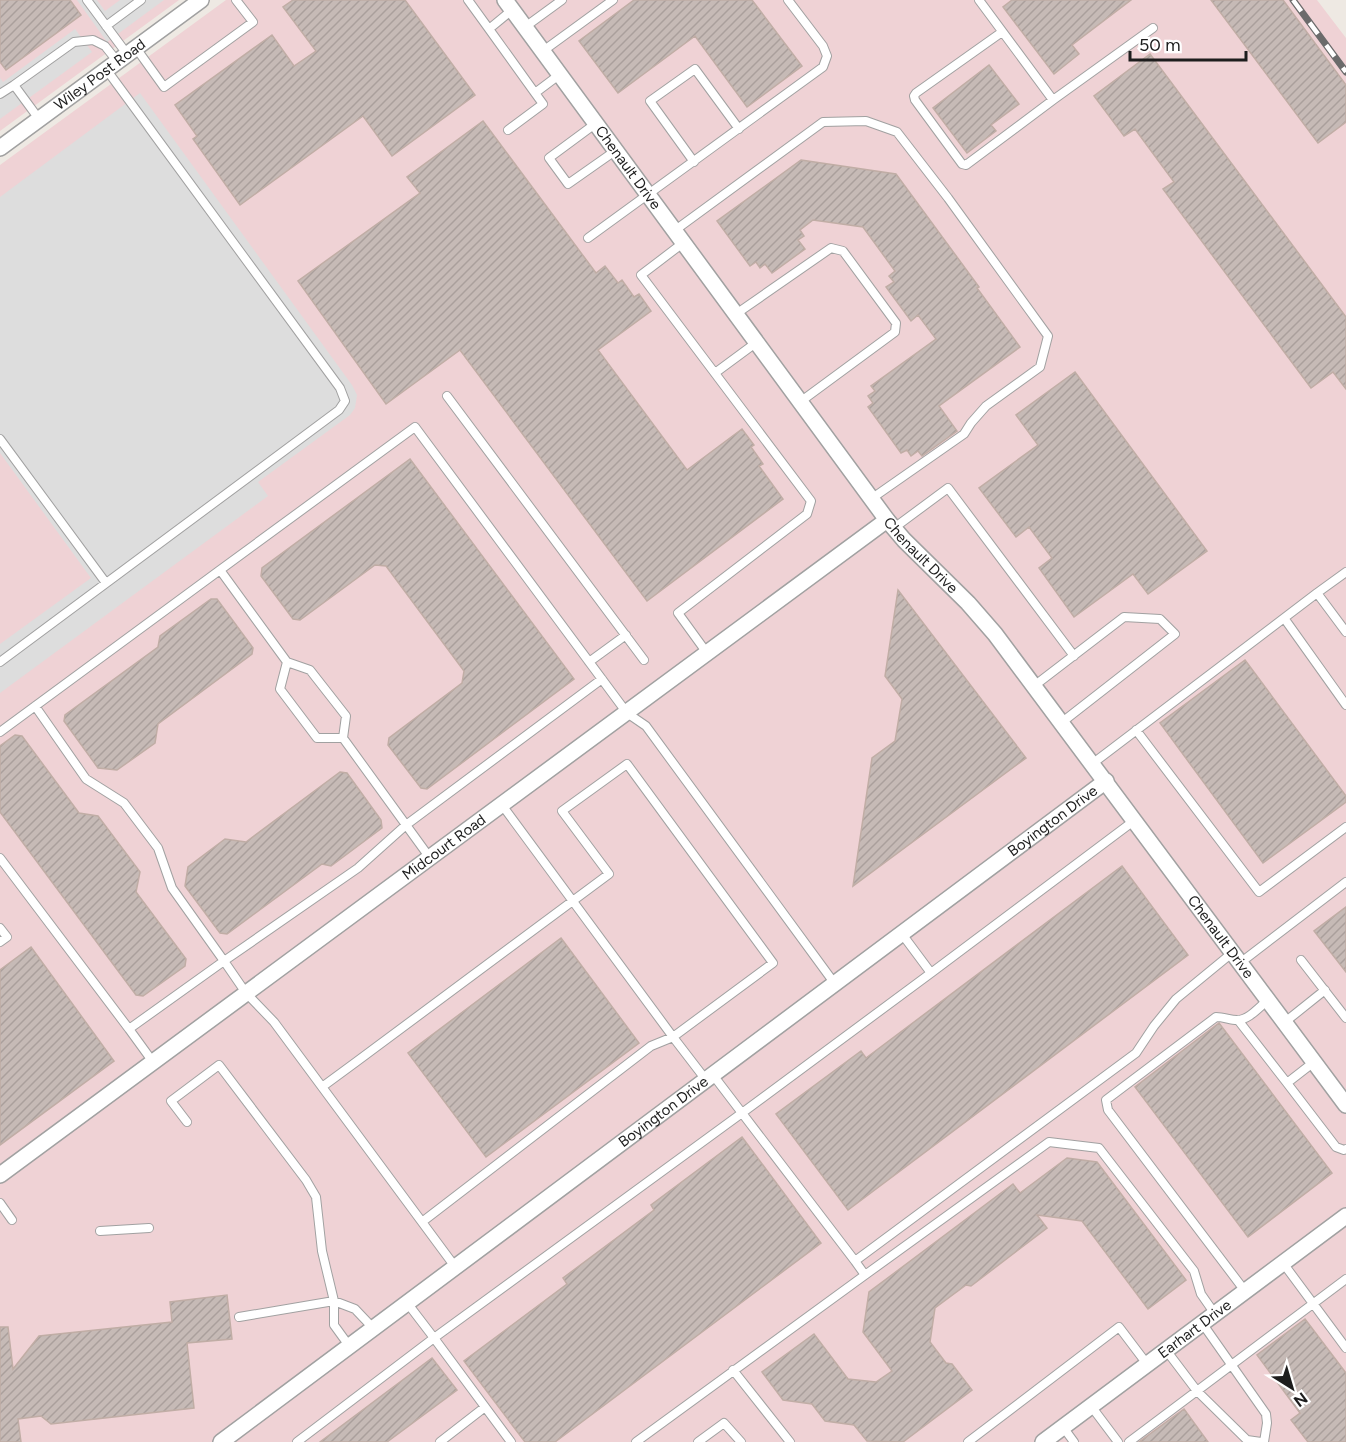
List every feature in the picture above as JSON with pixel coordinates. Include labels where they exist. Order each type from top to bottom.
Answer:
[{"type":"street","name":"Wiley Post Road","points":[[0,148],[201,0]]},
{"type":"street","name":"Chenault Drive","points":[[509,5],[890,524],[968,603],[995,634],[1345,1101]]},
{"type":"street","name":"Midcourt Road","points":[[0,1175],[707,653],[890,524]]},
{"type":"street","name":"Boyington Drive","points":[[221,1442],[1106,781]]},
{"type":"street","name":"Earhart Drive","points":[[1043,1442],[1346,1216]]},
{"type":"lane","points":[[0,662],[339,410],[345,401],[340,388],[122,58],[106,26],[87,0]]},
{"type":"lane","points":[[106,26],[141,0]]},
{"type":"lane","points":[[0,94],[74,42],[93,40],[164,87],[253,22],[236,0]]},
{"type":"lane","points":[[468,0],[543,104],[508,130]]},
{"type":"lane","points":[[525,27],[562,0]]},
{"type":"lane","points":[[543,51],[613,0]]},
{"type":"lane","points":[[588,238],[823,67],[827,56],[823,46],[788,0]]},
{"type":"lane","points":[[979,0],[1053,100]]},
{"type":"lane","points":[[489,29],[509,5]]},
{"type":"lane","points":[[1002,32],[914,96],[962,164],[966,165],[1153,28]]},
{"type":"lane","points":[[694,162],[650,101],[695,69],[739,129]]},
{"type":"lane","points":[[535,93],[559,75]]},
{"type":"lane","points":[[14,85],[39,119]]},
{"type":"lane","points":[[707,653],[678,614],[807,514],[811,501],[641,275],[679,237],[823,122],[866,121],[897,132],[1048,336],[1040,367],[986,406],[970,423],[964,435],[872,499]]},
{"type":"lane","points":[[595,124],[549,158],[568,184],[615,151]]},
{"type":"lane","points":[[736,314],[831,248],[843,251],[896,323],[895,332],[800,402]]},
{"type":"lane","points":[[715,373],[757,342]]},
{"type":"lane","points":[[447,396],[644,660]]},
{"type":"lane","points":[[0,732],[415,427],[627,713],[646,726],[835,984]]},
{"type":"lane","points":[[0,439],[106,583]]},
{"type":"lane","points":[[890,524],[948,488],[1074,656]]},
{"type":"lane","points":[[220,570],[287,662],[310,670],[346,716],[343,738],[430,858]]},
{"type":"lane","points":[[1092,764],[1346,572]]},
{"type":"lane","points":[[1317,593],[1346,632]]},
{"type":"lane","points":[[1034,686],[1124,617],[1160,619],[1175,634],[1061,723]]},
{"type":"lane","points":[[1284,618],[1346,705]]},
{"type":"lane","points":[[590,662],[626,635]]},
{"type":"lane","points":[[287,662],[280,688],[317,738],[343,738]]},
{"type":"lane","points":[[129,1029],[358,868],[406,825],[602,680]]},
{"type":"lane","points":[[35,706],[86,779],[124,803],[158,848],[172,888],[246,993],[274,1022],[456,1268]]},
{"type":"lane","points":[[1136,730],[1259,892],[1346,827]]},
{"type":"lane","points":[[322,1087],[609,874],[562,811],[627,764],[773,963],[673,1037],[651,1047],[422,1222]]},
{"type":"lane","points":[[502,805],[673,1037],[742,1113],[865,1275]]},
{"type":"lane","points":[[297,1442],[434,1338],[742,1113],[1135,820]]},
{"type":"lane","points":[[0,858],[153,1062]]},
{"type":"lane","points":[[855,1261],[1136,1053],[1176,999],[1346,882]]},
{"type":"lane","points":[[0,928],[7,937],[0,942]]},
{"type":"lane","points":[[902,934],[930,973]]},
{"type":"lane","points":[[1301,960],[1346,1018]]},
{"type":"lane","points":[[1285,1022],[1325,990]]},
{"type":"lane","points":[[1245,1291],[1108,1110],[1106,1100],[1216,1017],[1238,1020],[1248,1017],[1268,1000]]},
{"type":"lane","points":[[1238,1020],[1336,1147],[1346,1149]]},
{"type":"lane","points":[[1287,1083],[1314,1062]]},
{"type":"lane","points":[[187,1122],[171,1101],[219,1065],[306,1180],[316,1197],[322,1251],[334,1301],[334,1325],[350,1347]]},
{"type":"lane","points":[[636,1442],[1049,1142],[1099,1148],[1194,1271],[1202,1294],[1215,1314]]},
{"type":"lane","points":[[0,1203],[12,1220]]},
{"type":"lane","points":[[100,1231],[149,1228]]},
{"type":"lane","points":[[1283,1263],[1346,1348]]},
{"type":"lane","points":[[1129,1442],[1346,1279]]},
{"type":"lane","points":[[239,1317],[334,1301],[355,1309],[374,1329]]},
{"type":"lane","points":[[408,1304],[511,1442]]},
{"type":"lane","points":[[1166,1350],[1197,1391],[1247,1440],[1262,1442],[1267,1423],[1266,1413],[1202,1323]]},
{"type":"lane","points":[[968,1442],[1119,1327],[1147,1364]]},
{"type":"lane","points":[[733,1370],[790,1442]]},
{"type":"lane","points":[[1091,1406],[1118,1442]]},
{"type":"lane","points":[[440,1442],[485,1407]]},
{"type":"lane","points":[[699,1442],[724,1422],[741,1442]]},
{"type":"lane","points":[[1063,1427],[1074,1442]]},
{"type":"shaded area","points":[[0,0],[179,0],[0,131]]},
{"type":"shaded area","points":[[77,0],[97,0],[105,11],[120,0],[164,0],[107,42]]},
{"type":"shaded area","points":[[226,0],[1317,0],[1346,38],[1346,1442],[0,1442],[0,165]]},
{"type":"shaded area","points":[[75,29],[92,52],[0,119],[0,78],[3,82]]},
{"type":"shaded area","points":[[140,93],[352,385],[357,395],[355,408],[350,415],[258,482],[268,496],[0,693],[0,644],[91,578],[0,453],[0,197]]},
{"type":"building","points":[[0,0],[70,0],[81,15],[6,70],[0,62]]},
{"type":"building","points":[[293,0],[405,0],[475,95],[392,156],[363,116],[240,205],[193,139],[197,136],[175,105],[272,35],[294,66],[316,51],[283,7]]},
{"type":"building","points":[[634,0],[752,0],[802,66],[747,107],[695,36],[618,93],[579,41]]},
{"type":"building","points":[[1012,0],[1131,0],[1072,45],[1079,54],[1054,74],[1003,7]]},
{"type":"building","points":[[1211,0],[1283,0],[1346,85],[1346,122],[1318,143]]},
{"type":"building","points":[[1150,54],[1346,317],[1346,389],[1333,372],[1311,388],[1163,189],[1174,182],[1135,129],[1124,136],[1094,96]]},
{"type":"building","points":[[989,65],[1019,104],[991,125],[996,131],[967,153],[933,108]]},
{"type":"building","points":[[483,121],[596,273],[605,266],[618,283],[622,280],[634,297],[639,294],[651,311],[598,350],[687,470],[742,429],[754,445],[751,447],[763,464],[759,466],[783,499],[647,601],[460,350],[386,404],[298,281],[420,193],[407,177]]},
{"type":"building","points":[[801,160],[896,174],[1020,347],[939,406],[957,431],[922,456],[918,451],[911,456],[907,450],[901,453],[868,407],[873,403],[868,396],[875,391],[871,386],[936,339],[918,315],[911,321],[886,287],[894,282],[889,276],[895,271],[863,227],[813,220],[800,230],[804,236],[798,240],[805,249],[772,273],[765,264],[760,268],[756,262],[750,266],[717,221]]},
{"type":"building","points":[[1075,372],[1207,551],[1148,594],[1133,574],[1074,617],[1039,568],[1052,558],[1029,527],[1016,537],[979,488],[1038,445],[1016,415]]},
{"type":"building","points":[[410,459],[574,679],[427,789],[421,788],[388,745],[389,738],[462,683],[464,671],[386,566],[375,565],[300,620],[293,619],[261,576],[262,568]]},
{"type":"building","points":[[898,590],[1026,758],[853,886],[872,758],[895,741],[902,699],[885,676]]},
{"type":"building","points":[[211,599],[217,599],[253,648],[252,654],[158,724],[155,743],[117,770],[98,768],[64,721],[65,715],[158,647],[160,636]]},
{"type":"building","points":[[1245,660],[1346,796],[1346,802],[1263,863],[1160,723]]},
{"type":"building","points":[[15,735],[22,736],[79,813],[98,816],[140,872],[136,892],[186,959],[185,966],[143,996],[136,995],[0,812],[0,746]]},
{"type":"building","points":[[340,772],[347,773],[381,820],[382,828],[331,866],[322,864],[227,934],[220,933],[185,886],[188,867],[225,839],[246,842]]},
{"type":"building","points":[[1122,866],[1188,955],[848,1210],[776,1114],[861,1051],[866,1058]]},
{"type":"building","points":[[1346,907],[1346,972],[1314,931]]},
{"type":"building","points":[[561,938],[639,1043],[486,1157],[408,1053]]},
{"type":"building","points":[[31,947],[114,1061],[0,1145],[0,970]]},
{"type":"building","points":[[1219,1023],[1332,1173],[1248,1237],[1135,1087]]},
{"type":"building","points":[[742,1137],[821,1243],[555,1442],[525,1442],[464,1361],[567,1284],[563,1278],[654,1210],[651,1205]]},
{"type":"building","points":[[1067,1158],[1097,1162],[1186,1280],[1148,1309],[1082,1221],[1037,1215],[1047,1228],[971,1286],[966,1285],[935,1308],[930,1342],[946,1363],[952,1364],[972,1390],[903,1442],[867,1441],[854,1425],[825,1421],[812,1404],[783,1400],[762,1372],[814,1334],[848,1379],[876,1382],[892,1371],[863,1332],[869,1292],[1013,1184],[1020,1193]]},
{"type":"building","points":[[227,1295],[232,1339],[187,1343],[194,1408],[51,1424],[41,1416],[18,1419],[21,1442],[0,1442],[0,1327],[8,1327],[13,1369],[39,1336],[172,1322],[170,1302]]},
{"type":"building","points":[[1305,1319],[1346,1373],[1346,1442],[1308,1442],[1291,1420],[1300,1413],[1257,1355]]},
{"type":"building","points":[[432,1358],[457,1390],[387,1442],[320,1442]]},
{"type":"building","points":[[1184,1409],[1208,1442],[1139,1442]]},
{"type":"railway","points":[[1293,0],[1346,72]]}]
